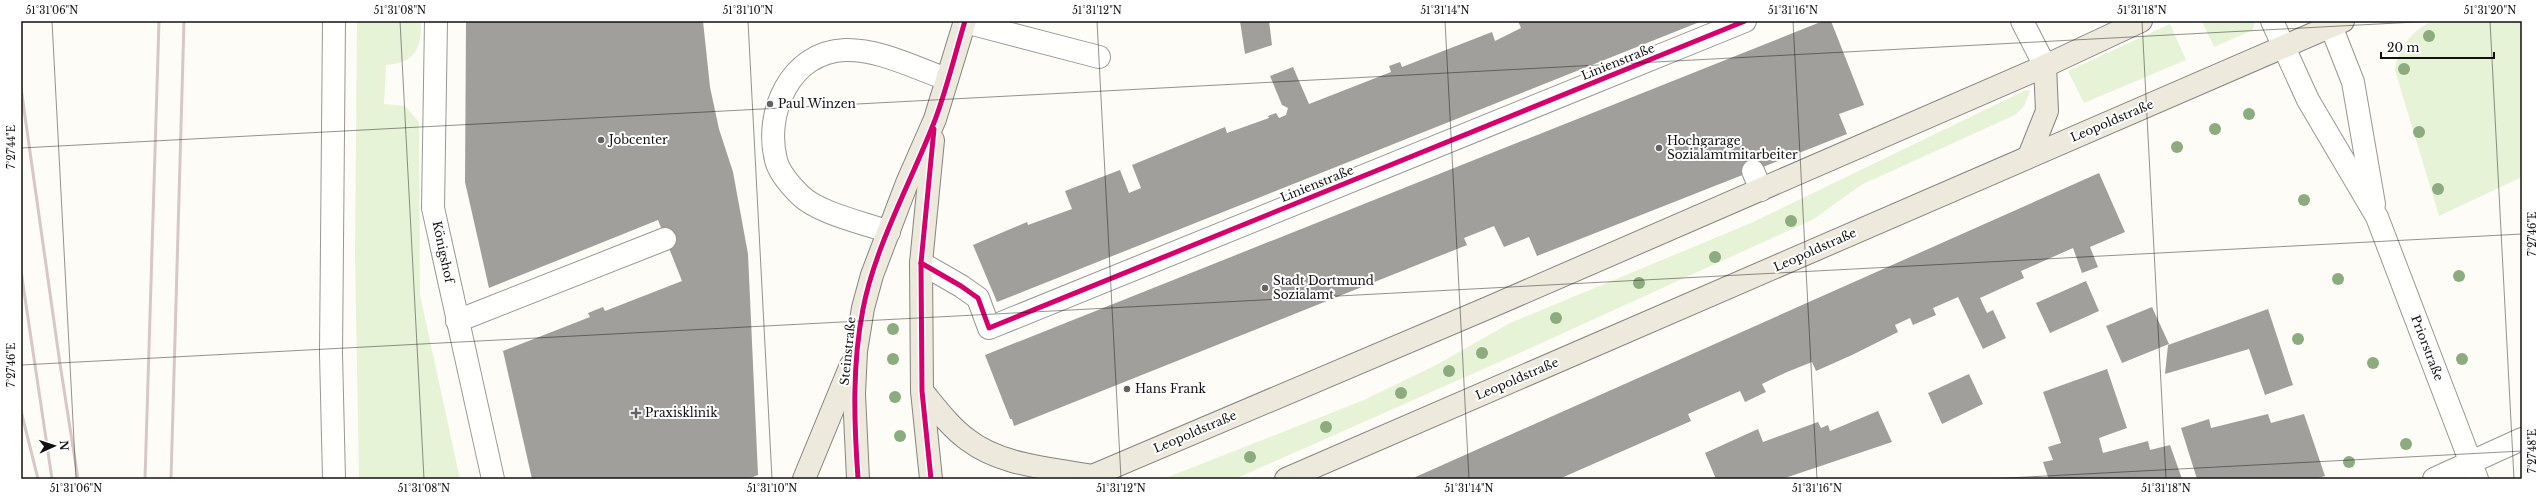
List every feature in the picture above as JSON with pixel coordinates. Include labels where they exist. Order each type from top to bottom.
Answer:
[{"type":"main road","name":"Leopoldstraße","points":[[1088,477],[1757,180],[2045,66],[2141,21]]},
{"type":"main road","name":"Steinstraße","points":[[858,479],[854,431],[856,351],[863,308],[889,232],[935,119],[965,22]]},
{"type":"main road","name":"Leopoldstraße","points":[[1286,479],[2029,156],[2285,48],[2335,23]]},
{"type":"main road","points":[[2029,156],[2047,111],[2045,66]]},
{"type":"main road","name":"Steinstraße","points":[[931,479],[922,391],[921,263],[935,119]]},
{"type":"main road","points":[[804,479],[856,351]]},
{"type":"main road","points":[[922,391],[952,426],[979,448],[1016,462],[1088,477]]},
{"type":"street","points":[[334,21],[330,354],[334,479]]},
{"type":"street","name":"Königshof","points":[[436,21],[433,208],[493,479]]},
{"type":"street","name":"Linienstraße","points":[[921,263],[961,286],[978,298],[989,328],[1745,21]]},
{"type":"street","points":[[2022,21],[2045,66]]},
{"type":"street","name":"Priorstraße","points":[[2272,21],[2308,100],[2377,217],[2474,471]]},
{"type":"street","points":[[965,22],[1099,57]]},
{"type":"street","name":"Priorstraße","points":[[2335,23],[2353,82],[2377,217]]},
{"type":"street","points":[[889,232],[816,206],[801,196],[789,183],[776,161],[772,136],[779,98],[796,73],[809,62],[844,50],[862,51],[947,79]]},
{"type":"street","points":[[457,321],[665,239]]},
{"type":"street","points":[[2434,479],[2474,471],[2522,439]]},
{"type":"green space","points":[[357,21],[421,21],[420,39],[415,52],[404,61],[386,65],[384,104],[405,106],[419,122],[420,295],[460,479],[359,479],[355,254]]},
{"type":"green space","points":[[2202,21],[2255,21],[2253,30],[2214,47]]},
{"type":"green space","points":[[2433,21],[2522,21],[2522,177],[2439,216],[2395,70],[2396,62],[2407,41],[2419,29]]},
{"type":"green space","points":[[2170,24],[2186,60],[2084,103],[2068,71]]},
{"type":"green space","points":[[2026,90],[2030,91],[2024,106],[2015,115],[1861,185],[1814,219],[1524,351],[1235,479],[1163,479],[1364,400],[1438,364],[1508,324],[1751,223]]},
{"type":"building","points":[[466,21],[703,21],[710,87],[719,129],[733,172],[748,254],[758,475],[748,479],[532,479],[503,351],[590,317],[588,313],[603,307],[605,311],[682,281],[658,220],[489,288],[465,182]]},
{"type":"building","points":[[1240,21],[1269,21],[1272,45],[1245,54]]},
{"type":"building","points":[[1518,21],[1702,21],[997,302],[973,245],[1027,222],[1028,225],[1072,209],[1065,191],[1120,170],[1129,193],[1141,188],[1132,165],[1225,127],[1227,133],[1269,118],[1268,116],[1276,113],[1279,118],[1286,115],[1288,108],[1282,105],[1270,76],[1293,67],[1309,104],[1391,72],[1389,66],[1400,62],[1402,67],[1492,32],[1495,41],[1521,28]]},
{"type":"building","points":[[1823,21],[1831,21],[1864,105],[1839,114],[1847,134],[1537,256],[1529,237],[1504,247],[1494,226],[1464,238],[1467,245],[1014,426],[1012,419],[1010,419],[985,355]]},
{"type":"building","points":[[2099,173],[2125,232],[2090,247],[2098,267],[2082,273],[2073,248],[2021,271],[2024,278],[1980,298],[1987,313],[1993,310],[2006,338],[1983,349],[1958,297],[1933,308],[1936,315],[1913,325],[1910,318],[1895,325],[1898,332],[1852,355],[1816,371],[1812,362],[1787,372],[1762,384],[1766,392],[1745,402],[1740,391],[1688,414],[1691,421],[1559,479],[1411,479]]},
{"type":"building","points":[[2086,281],[2099,311],[2050,333],[2036,303]]},
{"type":"building","points":[[2152,307],[2169,344],[2122,363],[2106,326]]},
{"type":"building","points":[[2268,309],[2293,385],[2265,395],[2249,349],[2165,374],[2168,345]]},
{"type":"building","points":[[2107,369],[2127,428],[2099,438],[2103,453],[2148,441],[2150,450],[2170,445],[2182,479],[2050,479],[2048,477],[2043,462],[2053,460],[2048,447],[2061,443],[2043,392]]},
{"type":"building","points":[[1969,374],[1983,404],[1942,424],[1928,393]]},
{"type":"building","points":[[1878,411],[1892,442],[1782,479],[1716,479],[1705,453],[1758,429],[1763,442],[1818,422],[1821,428],[1828,425],[1830,431]]},
{"type":"building","points":[[2268,414],[2271,423],[2304,414],[2325,476],[2314,479],[2197,479],[2181,428],[2209,419],[2211,428]]},
{"type":"railway","points":[[145,479],[159,21]]},
{"type":"railway","points":[[171,479],[184,21]]},
{"type":"railway","points":[[21,88],[60,364],[78,479]]},
{"type":"railway","points":[[21,271],[52,479]]},
{"type":"railway","points":[[21,411],[38,479]]},
{"type":"cycle path","points":[[858,478],[855,394],[857,351],[863,309],[876,261],[885,237],[935,120],[965,21]]},
{"type":"cycle path","points":[[921,263],[961,286],[978,298],[989,328],[1745,21]]},
{"type":"cycle path","points":[[931,479],[922,391],[921,263],[934,129]]},
{"type":"place","name":"Paul Winzen","points":[[770,104]]},
{"type":"place","name":"Jobcenter","points":[[601,140]]},
{"type":"place","name":"Hochgarage Sozialamtmitarbeiter","points":[[1659,148]]},
{"type":"place","name":"Stadt Dortmund Sozialamt","points":[[1265,288]]},
{"type":"place","name":"Hans Frank","points":[[1127,389]]},
{"type":"place","name":"Praxisklinik","points":[[636,413]]}]
